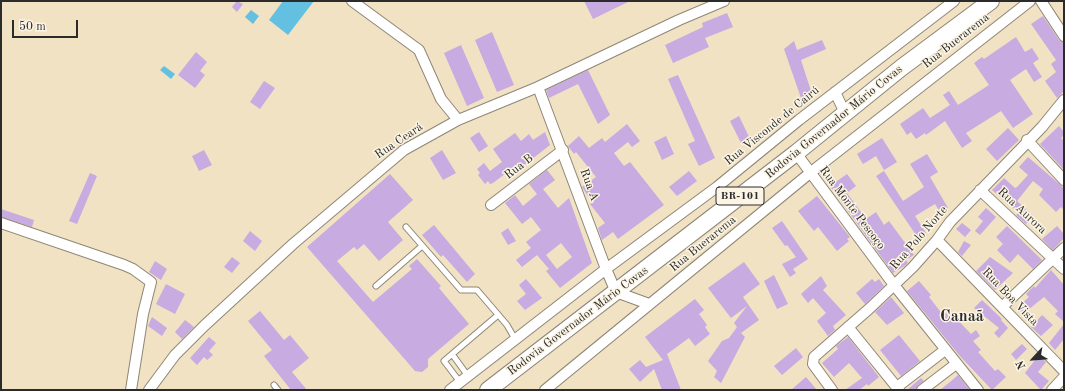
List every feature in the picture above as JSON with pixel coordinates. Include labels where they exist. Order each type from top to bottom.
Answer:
[{"type":"highway","name":"Rodovia Governador Mário Covas","points":[[494,388],[796,153],[901,68],[991,1]]},
{"type":"street","points":[[352,1],[419,50],[441,99],[458,120]]},
{"type":"street","name":"Rua Ceará","points":[[149,390],[176,355],[200,331],[299,239],[404,150],[458,120],[538,87],[679,20],[724,1]]},
{"type":"street","name":"Rua Visconde de Cairú","points":[[450,390],[606,269],[716,187],[835,92],[954,1]]},
{"type":"street","name":"Rua Buerarema","points":[[545,390],[590,355],[649,304],[810,174],[1030,1]]},
{"type":"street","points":[[1041,1],[1064,36]]},
{"type":"street","name":"Rua A","points":[[538,87],[616,292]]},
{"type":"street","points":[[835,92],[845,113]]},
{"type":"street","name":"Rua Polo Norte","points":[[832,390],[813,364],[814,357],[894,285],[937,240],[950,222],[1064,100]]},
{"type":"street","points":[[1027,140],[1064,180]]},
{"type":"street","name":"Rua B","points":[[492,205],[563,150]]},
{"type":"street","name":"Rua Monte Pescoço","points":[[796,153],[810,174],[894,285],[978,390]]},
{"type":"street","name":"Rua Aurora","points":[[980,190],[1064,269]]},
{"type":"street","points":[[1,223],[124,265],[133,269],[151,282],[143,314],[131,390]]},
{"type":"street","name":"Rua Boa Vista","points":[[937,240],[1064,371]]},
{"type":"street","points":[[1002,307],[1064,248]]},
{"type":"street","points":[[616,292],[649,304]]},
{"type":"street","points":[[848,327],[898,389],[945,350]]},
{"type":"street","points":[[922,390],[956,364]]},
{"type":"street","points":[[1052,390],[1064,377]]},
{"type":"lane","points":[[406,227],[461,290],[477,290],[498,315],[515,339]]},
{"type":"lane","points":[[376,286],[422,246]]},
{"type":"lane","points":[[464,379],[444,361],[498,315]]},
{"type":"lane","points":[[452,354],[464,379]]},
{"type":"lane","points":[[274,385],[278,390]]},
{"type":"water","points":[[283,1],[314,1],[288,35],[269,20]]},
{"type":"water","points":[[251,10],[259,16],[253,24],[245,17]]},
{"type":"water","points":[[164,66],[175,74],[171,79],[160,70]]},
{"type":"building","points":[[237,1],[243,4],[237,12],[232,7]]},
{"type":"building","points":[[584,1],[630,1],[593,19]]},
{"type":"building","points":[[727,13],[733,27],[705,38],[709,47],[673,63],[665,45],[703,27],[702,23]]},
{"type":"building","points":[[1043,16],[1059,40],[1064,42],[1064,91],[1057,98],[1045,81],[1056,72],[1051,64],[1056,60],[1031,24]]},
{"type":"building","points":[[492,32],[514,85],[497,92],[475,40]]},
{"type":"building","points":[[1016,37],[1025,52],[1032,48],[1039,59],[1033,63],[1042,77],[1034,82],[1026,69],[1010,80],[1033,114],[1013,128],[1001,111],[966,133],[972,141],[962,148],[945,121],[926,135],[925,133],[916,139],[911,132],[907,135],[900,124],[923,108],[930,118],[950,105],[943,95],[949,91],[958,105],[989,85],[974,63],[982,57],[984,59]]},
{"type":"building","points":[[822,40],[826,49],[801,60],[811,91],[801,98],[784,49],[794,41],[797,50]]},
{"type":"building","points":[[461,45],[484,98],[467,106],[444,53]]},
{"type":"building","points":[[196,52],[207,62],[200,71],[205,75],[195,88],[178,75]]},
{"type":"building","points":[[588,70],[610,115],[598,124],[578,84],[549,98],[546,90]]},
{"type":"building","points":[[678,75],[715,158],[699,166],[688,144],[695,141],[668,79]]},
{"type":"building","points":[[264,81],[275,88],[260,109],[250,102]]},
{"type":"building","points":[[739,116],[751,141],[742,145],[730,121]]},
{"type":"building","points":[[627,124],[640,141],[632,147],[628,142],[614,153],[624,166],[630,162],[664,205],[618,239],[613,232],[602,240],[598,228],[605,223],[590,204],[592,202],[582,187],[596,177],[576,152],[574,154],[568,146],[579,136],[589,148],[602,138],[605,142]]},
{"type":"building","points":[[1059,126],[1064,132],[1064,135],[1061,138],[1064,141],[1064,170],[1040,144]]},
{"type":"building","points":[[1008,128],[1019,140],[997,161],[986,149]]},
{"type":"building","points":[[479,132],[488,146],[479,152],[470,138]]},
{"type":"building","points":[[545,132],[550,145],[513,174],[510,170],[490,184],[488,181],[485,184],[478,175],[480,173],[477,169],[484,163],[490,171],[502,162],[493,149],[515,133],[521,141],[529,134],[533,140]]},
{"type":"building","points":[[666,136],[674,154],[662,160],[654,142]]},
{"type":"building","points":[[882,138],[897,162],[884,170],[876,156],[863,164],[857,154]]},
{"type":"building","points":[[204,150],[212,165],[199,171],[192,156]]},
{"type":"building","points":[[442,150],[456,173],[443,180],[430,158]]},
{"type":"building","points":[[927,154],[938,172],[930,177],[948,208],[940,212],[935,204],[915,216],[926,233],[918,238],[876,176],[884,171],[903,201],[924,187],[910,164]]},
{"type":"building","points":[[1028,157],[1064,188],[1064,210],[1061,207],[1056,212],[1039,195],[1043,189],[1033,181],[1017,201],[1033,216],[1026,224],[1016,215],[1019,213],[992,190],[1004,178],[1015,188],[1017,187],[1028,175],[1019,167]]},
{"type":"building","points":[[547,170],[555,180],[543,189],[558,208],[569,198],[592,263],[560,288],[546,271],[549,269],[537,255],[522,267],[516,260],[531,248],[526,242],[541,230],[531,217],[522,224],[505,203],[515,195],[523,206],[537,194],[529,184]],"holes":[[[561,243],[572,257],[557,269],[546,255]]]},
{"type":"building","points":[[689,171],[697,181],[677,196],[669,187]]},
{"type":"building","points":[[90,173],[97,176],[77,224],[69,221]]},
{"type":"building","points":[[390,174],[413,200],[388,222],[403,240],[379,261],[364,244],[357,250],[354,247],[337,261],[373,302],[412,269],[409,266],[417,259],[441,286],[439,288],[469,324],[428,359],[428,367],[422,372],[415,371],[307,247]]},
{"type":"building","points":[[847,174],[856,186],[847,193],[866,219],[876,212],[884,225],[889,221],[914,255],[906,260],[908,263],[906,265],[893,273],[830,186]]},
{"type":"building","points":[[817,196],[850,237],[847,239],[849,241],[837,251],[818,227],[814,231],[798,211]]},
{"type":"building","points":[[986,208],[996,217],[980,235],[975,231],[983,221],[978,217]]},
{"type":"building","points":[[1,209],[34,220],[32,227],[1,217]]},
{"type":"building","points":[[782,221],[808,259],[793,269],[796,273],[790,277],[782,264],[796,257],[787,245],[785,246],[772,228]]},
{"type":"building","points":[[962,223],[971,230],[965,237],[956,229]]},
{"type":"building","points":[[434,225],[475,274],[467,282],[443,255],[441,257],[422,235]]},
{"type":"building","points":[[1007,226],[1042,260],[1033,269],[1018,254],[1010,263],[997,250],[1003,244],[996,237]]},
{"type":"building","points":[[1057,226],[1064,234],[1064,238],[1053,250],[1042,239]]},
{"type":"building","points":[[508,228],[516,241],[508,245],[501,233]]},
{"type":"building","points":[[250,231],[262,241],[255,251],[243,241]]},
{"type":"building","points":[[964,241],[971,245],[962,256],[958,252]]},
{"type":"building","points":[[232,257],[240,263],[232,273],[224,267]]},
{"type":"building","points":[[990,257],[1013,273],[995,290],[976,271]]},
{"type":"building","points":[[155,261],[167,269],[161,280],[149,272]]},
{"type":"building","points":[[744,262],[760,284],[743,297],[759,320],[741,333],[745,337],[721,383],[714,377],[717,371],[708,361],[722,341],[729,338],[737,327],[734,323],[747,306],[731,318],[708,288]]},
{"type":"building","points":[[1051,270],[1064,285],[1064,322],[1055,314],[1058,311],[1044,297],[1023,314],[1017,308],[1029,297],[1026,294],[1034,286],[1035,288]]},
{"type":"building","points":[[774,275],[788,304],[777,309],[764,281]]},
{"type":"building","points":[[821,276],[827,286],[823,290],[846,315],[833,326],[835,330],[828,336],[817,321],[826,313],[813,298],[808,303],[801,294]]},
{"type":"building","points":[[526,279],[542,298],[525,310],[517,301],[526,294],[519,285]]},
{"type":"building","points":[[872,279],[875,282],[879,279],[884,286],[865,304],[856,293]]},
{"type":"building","points":[[919,281],[931,295],[929,297],[943,315],[946,313],[948,315],[951,313],[971,334],[976,330],[980,336],[973,341],[981,350],[978,352],[995,371],[998,369],[1006,377],[992,390],[959,355],[907,291]]},
{"type":"building","points":[[166,284],[185,294],[175,314],[156,304]]},
{"type":"building","points":[[891,297],[904,313],[887,325],[875,312]]},
{"type":"building","points":[[695,299],[704,310],[699,314],[707,325],[705,327],[710,334],[695,346],[689,338],[667,354],[681,390],[662,390],[654,369],[640,382],[629,369],[640,360],[646,367],[663,360],[645,337]]},
{"type":"building","points":[[982,300],[1002,319],[1001,320],[1008,328],[999,338],[994,333],[999,328],[974,308]]},
{"type":"building","points":[[260,311],[284,340],[290,335],[309,358],[292,372],[307,390],[291,390],[264,356],[272,350],[248,321]]},
{"type":"building","points":[[1042,315],[1053,325],[1041,336],[1031,327]]},
{"type":"building","points":[[152,317],[167,328],[162,336],[148,326]]},
{"type":"building","points":[[185,320],[194,327],[182,339],[175,332]]},
{"type":"building","points":[[1064,324],[1064,339],[1055,350],[1049,343]]},
{"type":"building","points":[[899,335],[920,361],[901,376],[880,350]]},
{"type":"building","points":[[209,337],[216,343],[209,351],[213,355],[207,360],[204,357],[197,365],[190,358]]},
{"type":"building","points":[[848,337],[879,377],[868,386],[867,384],[859,390],[845,390],[862,378],[849,363],[834,377],[822,363],[838,349],[836,346]]},
{"type":"building","points":[[1022,344],[1027,349],[1016,360],[1011,354]]},
{"type":"building","points":[[796,348],[803,357],[782,375],[774,366]]},
{"type":"building","points":[[1039,355],[1046,362],[1038,372],[1049,381],[1041,390],[1025,373]]},
{"type":"building","points":[[958,375],[970,390],[940,390],[950,382]]},
{"type":"building","points":[[806,377],[817,390],[791,390]]},
{"type":"building","points":[[921,378],[924,381],[918,385],[916,390],[907,390]]},
{"type":"district","name":"Canaã","points":[[962,317]]}]
